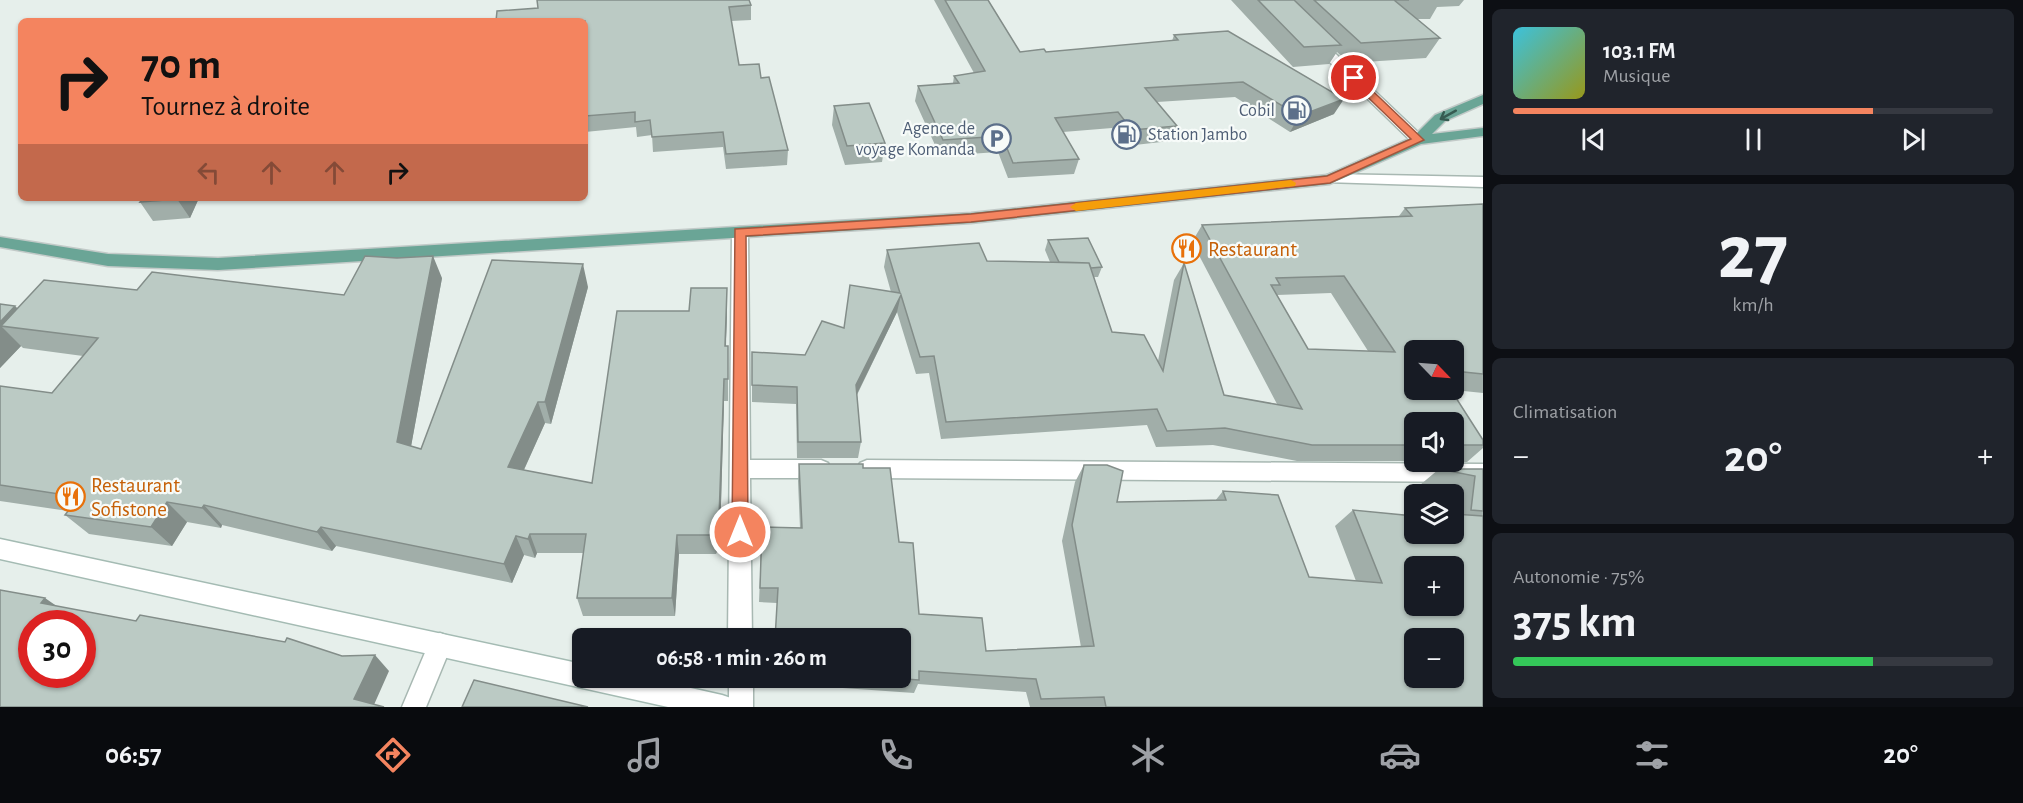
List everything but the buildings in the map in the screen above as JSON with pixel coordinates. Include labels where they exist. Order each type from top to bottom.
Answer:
[{"type":"main road","points":[[1418,140],[1440,118],[1483,99]]},
{"type":"main road","points":[[0,242],[108,260],[218,264],[971,218],[1330,179],[1418,140],[1483,132]]},
{"type":"street","points":[[1307,33],[1418,140]]},
{"type":"street","points":[[1330,179],[1483,182]]},
{"type":"street","points":[[740,232],[740,628]]},
{"type":"street","points":[[740,468],[1483,473]]},
{"type":"street","points":[[0,549],[572,674]]},
{"type":"street","points":[[414,707],[440,644]]},
{"type":"street","points":[[637,688],[722,707]]},
{"type":"street","points":[[741,688],[741,707]]},
{"type":"slow traffic","points":[[1076,207],[1291,183]]},
{"type":"place","name":"Cobil","points":[[1296,111]]},
{"type":"place","name":"Station Jambo","points":[[1127,135]]},
{"type":"place","name":"Agence de voyage Komanda","points":[[996,139]]},
{"type":"place","name":"Restaurant","points":[[1187,249]]},
{"type":"place","name":"Restaurant Sofistone","points":[[70,497]]},
{"type":"route","points":[[740,532],[740,232],[971,218],[1330,179],[1418,140],[1354,78]]}]
